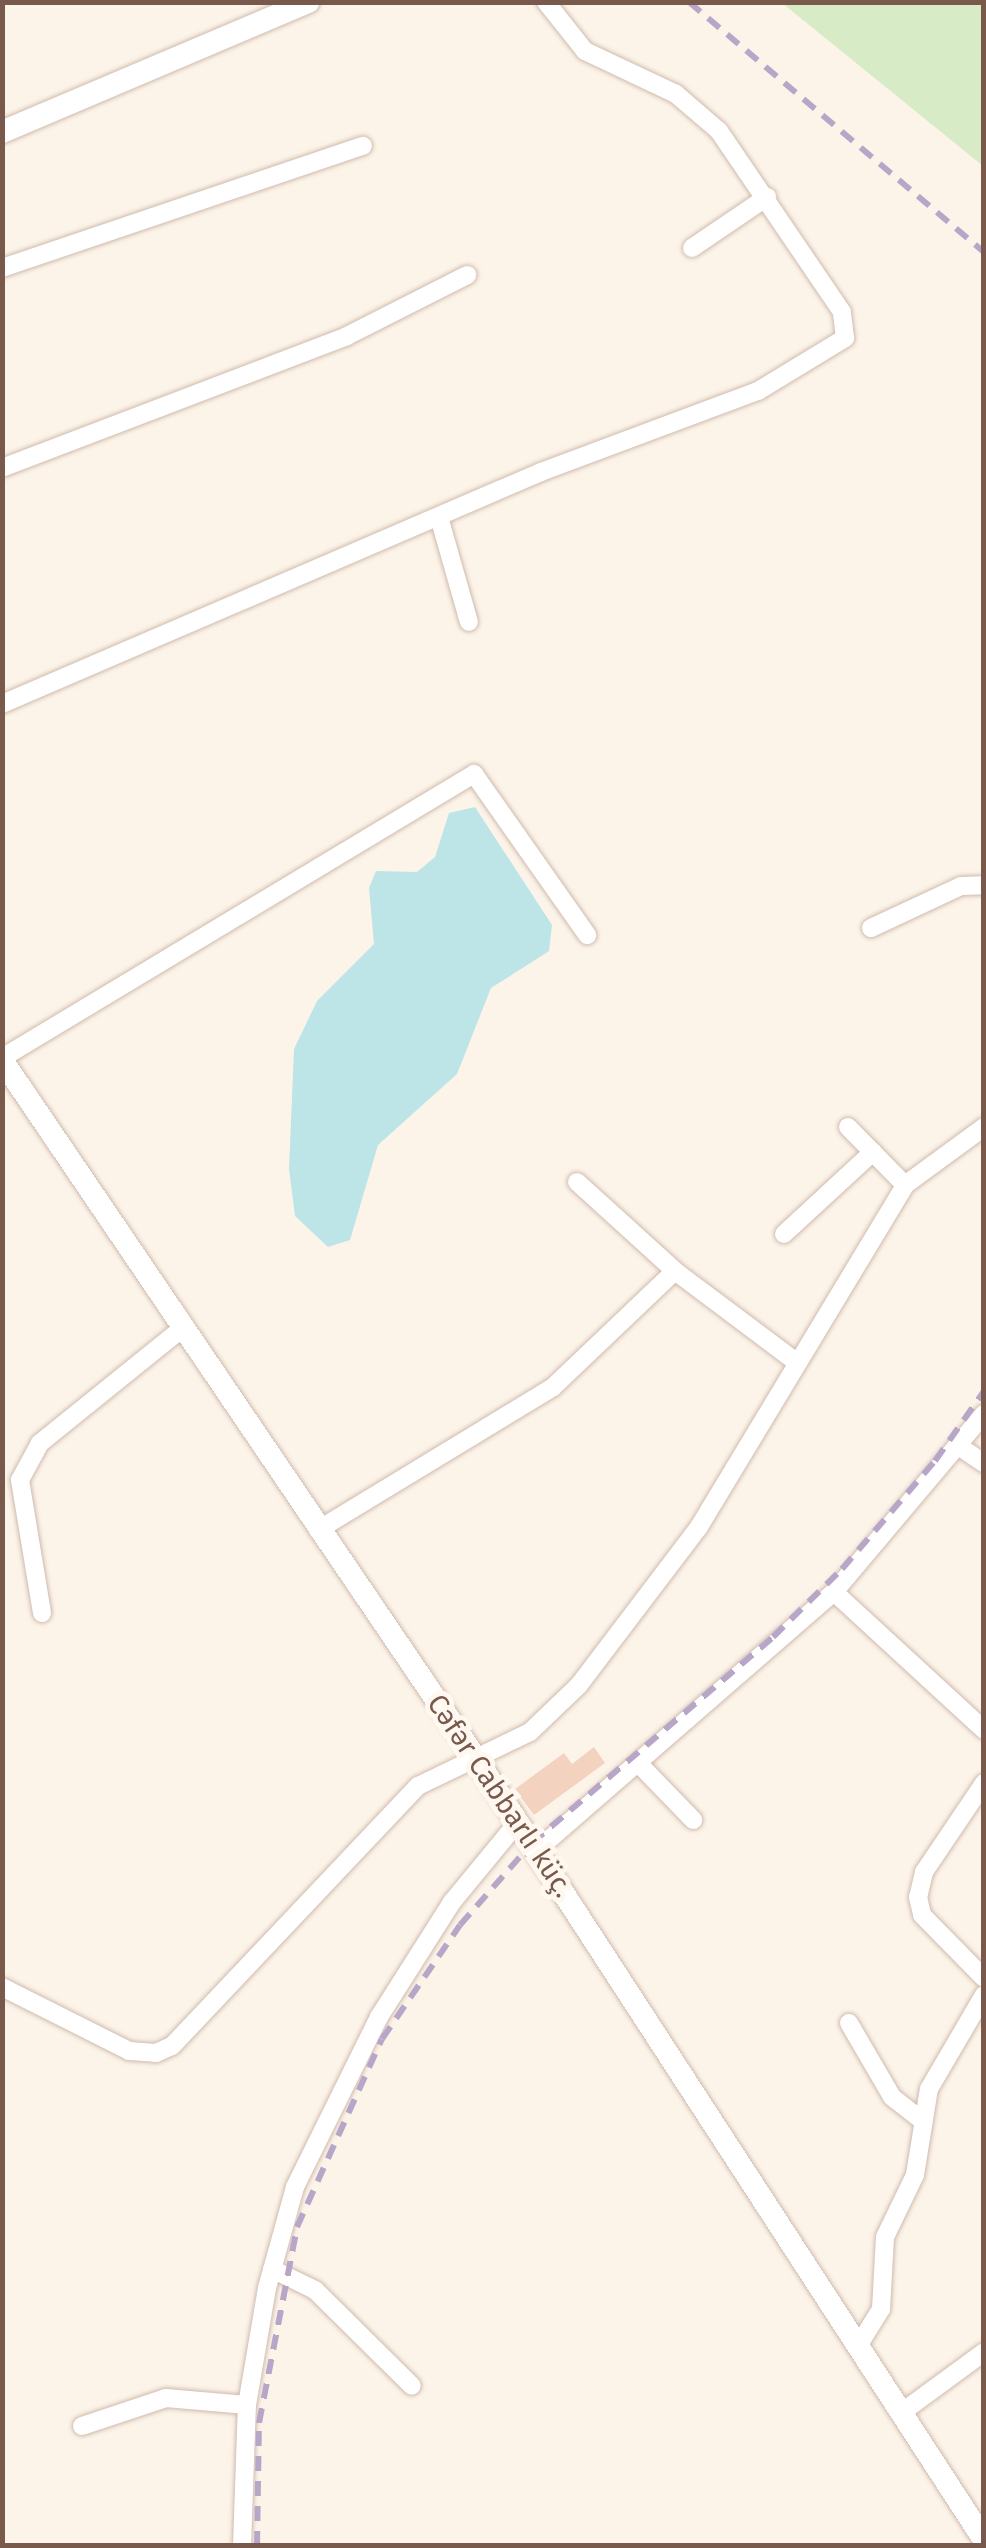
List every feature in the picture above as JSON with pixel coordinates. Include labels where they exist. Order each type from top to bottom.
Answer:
[{"type":"street","points":[[2,132],[308,2]]},
{"type":"street","points":[[2,704],[439,517],[758,391],[836,348],[848,328],[842,312],[766,198],[698,110],[585,52],[546,2]]},
{"type":"street","points":[[2,268],[363,146]]},
{"type":"street","points":[[692,248],[766,198]]},
{"type":"street","points":[[2,468],[328,343],[467,275]]},
{"type":"street","points":[[439,517],[469,622]]},
{"type":"street","points":[[2,1059],[474,774],[587,935]]},
{"type":"street","points":[[870,928],[961,886],[984,885]]},
{"type":"street","name":"Cəfər Cabbarlı küç.","points":[[2,1059],[318,1530],[476,1757],[984,2540]]},
{"type":"street","points":[[848,1127],[905,1185]]},
{"type":"street","points":[[2,1987],[129,2051],[172,2046],[418,1786],[530,1732],[579,1685],[698,1527],[905,1185],[984,1128]]},
{"type":"street","points":[[784,1234],[873,1152]]},
{"type":"street","points":[[577,1182],[675,1270],[796,1362]]},
{"type":"street","points":[[318,1530],[552,1387],[675,1270]]},
{"type":"street","points":[[42,1613],[20,1480],[40,1443],[184,1327]]},
{"type":"street","points":[[537,1850],[834,1592],[984,1414]]},
{"type":"street","points":[[960,1446],[984,1463]]},
{"type":"street","points":[[834,1592],[984,1730]]},
{"type":"street","points":[[639,1764],[693,1820]]},
{"type":"street","points":[[984,1782],[924,1872],[918,1897],[922,1915],[984,1978]]},
{"type":"street","points":[[242,2546],[248,2405],[272,2269],[295,2187],[347,2072],[452,1902],[518,1822]]},
{"type":"street","points":[[858,2346],[881,2309],[885,2237],[914,2174],[920,2120],[929,2088],[984,1995]]},
{"type":"street","points":[[848,2023],[892,2097],[920,2120]]},
{"type":"street","points":[[272,2269],[315,2290],[412,2386]]},
{"type":"street","points":[[901,2413],[984,2352]]},
{"type":"street","points":[[82,2426],[166,2398],[248,2405]]},
{"type":"green space","points":[[782,3],[983,3],[983,166]]},
{"type":"water","points":[[475,807],[552,925],[549,951],[491,988],[457,1074],[378,1145],[350,1240],[328,1247],[295,1216],[289,1169],[294,1049],[317,1001],[374,944],[369,888],[376,871],[417,872],[435,857],[449,813]]},
{"type":"building","points":[[594,1747],[605,1763],[534,1815],[515,1789],[564,1753],[572,1764]]},
{"type":"railway","points":[[689,2],[984,252]]},
{"type":"railway","points":[[257,2546],[259,2423],[297,2227],[382,2039],[460,1925],[532,1843],[773,1637],[842,1569],[935,1461],[984,1391]]}]
